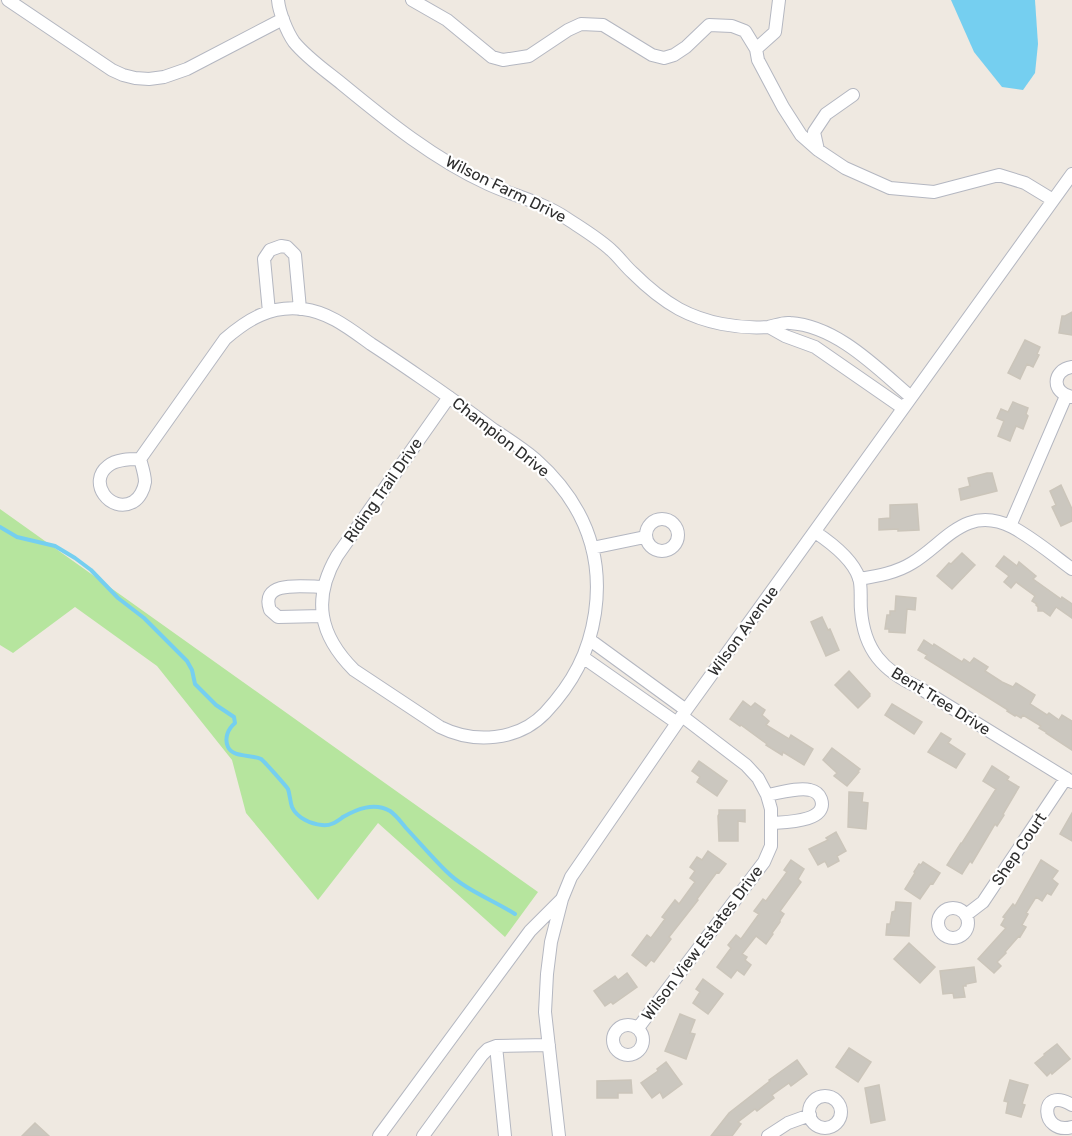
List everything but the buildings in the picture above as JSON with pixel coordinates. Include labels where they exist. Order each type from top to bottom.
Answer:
[{"type":"street","points":[[8,0],[112,70],[123,75],[142,78],[164,77],[187,69],[283,20]]},
{"type":"street","name":"Wilson Farm Drive","points":[[278,0],[278,8],[293,41],[309,57],[378,113],[449,163],[488,184],[557,212],[610,249],[652,290],[680,309],[723,324],[769,327],[787,322],[827,333],[847,344],[868,360],[911,398]]},
{"type":"street","points":[[412,0],[447,20],[492,57],[502,60],[529,56],[581,24],[603,25],[652,55],[664,58],[686,47],[709,26],[732,26],[745,31],[783,107],[801,135],[844,168],[890,188],[934,192],[999,175],[1025,183],[1053,200]]},
{"type":"street","points":[[756,49],[775,32],[779,0]]},
{"type":"street","points":[[818,150],[814,132],[826,114],[853,95]]},
{"type":"street","name":"Wilson Avenue","points":[[560,1136],[545,1012],[551,942],[562,899],[571,877],[682,716],[1072,174]]},
{"type":"street","points":[[269,312],[264,259],[270,250],[280,246],[287,247],[295,255],[300,309]]},
{"type":"street","name":"Champion Drive","points":[[140,459],[225,339],[236,330],[258,315],[288,309],[313,311],[338,321],[533,457],[554,478],[571,500],[588,530],[597,573],[594,624],[584,658]]},
{"type":"street","name":"Wilson Farm Drive","points":[[769,327],[785,336],[815,347],[903,408]]},
{"type":"street","points":[[1010,526],[1069,397],[1059,390],[1057,380],[1061,371],[1072,367]]},
{"type":"street","name":"Riding Trail Drive","points":[[449,397],[328,572],[321,608],[327,633],[343,659],[354,670],[440,727],[454,734],[472,737],[490,738],[508,735],[540,718],[564,690],[584,658]]},
{"type":"street","points":[[815,532],[828,540],[848,561],[860,579],[890,573],[911,564],[950,533],[972,521],[995,521],[1010,526],[1072,569]]},
{"type":"street","points":[[592,548],[645,537]]},
{"type":"street","name":"Bent Tree Drive","points":[[860,579],[862,624],[874,655],[885,667],[902,680],[918,687],[1069,780]]},
{"type":"street","points":[[323,616],[278,617],[270,610],[268,599],[270,593],[279,587],[324,587]]},
{"type":"street","points":[[590,640],[682,716]]},
{"type":"street","points":[[584,658],[682,716]]},
{"type":"street","name":"Wilson View Estates Drive","points":[[638,1028],[764,862],[771,846],[771,810],[759,778],[746,765],[682,716]]},
{"type":"street","name":"Shep Court","points":[[966,915],[983,902],[1069,780]]},
{"type":"street","points":[[767,795],[808,789],[817,793],[822,802],[816,815],[772,823]]},
{"type":"street","points":[[379,1136],[530,931],[562,899]]},
{"type":"street","points":[[423,1136],[488,1049],[496,1046],[549,1045]]},
{"type":"street","points":[[496,1046],[505,1136]]},
{"type":"street","points":[[1071,1103],[1061,1101],[1052,1104],[1046,1117],[1049,1126],[1057,1131],[1067,1131],[1072,1128]]},
{"type":"street","points":[[768,1136],[788,1123],[810,1115]]},
{"type":"green space","points":[[0,509],[538,892],[505,937],[378,823],[318,900],[246,813],[232,760],[157,666],[75,607],[13,653],[0,645]]},
{"type":"water","points":[[951,0],[1035,0],[1038,44],[1035,73],[1023,90],[1002,87],[974,52]]},
{"type":"waterway","points":[[0,527],[17,537],[55,546],[75,558],[91,570],[118,598],[144,618],[187,661],[195,684],[216,705],[234,717],[235,723],[227,737],[230,750],[261,759],[288,789],[292,807],[301,817],[313,823],[325,825],[360,809],[384,808],[390,811],[454,878],[515,914]]}]
